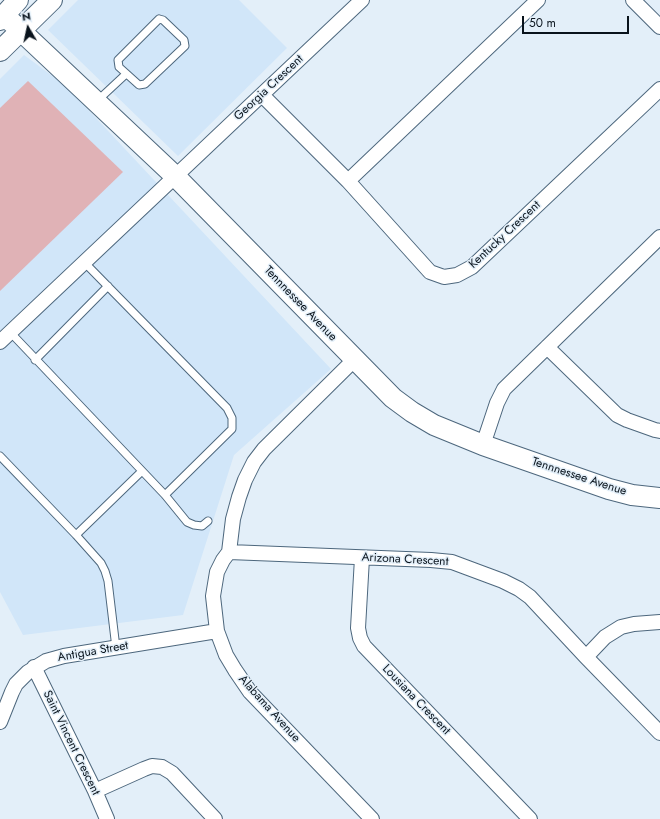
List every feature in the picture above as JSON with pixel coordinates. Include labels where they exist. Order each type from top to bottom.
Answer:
[{"type":"street","points":[[1,15],[18,0]]},
{"type":"street","points":[[0,51],[52,0]]},
{"type":"street","name":"Georgia Crescent","points":[[5,337],[362,0]]},
{"type":"street","points":[[348,181],[538,0]]},
{"type":"street","points":[[633,0],[660,27]]},
{"type":"street","name":"Tennnessee Avenue","points":[[1,15],[175,176],[354,360],[393,398],[412,412],[434,425],[609,489],[632,495],[660,498]]},
{"type":"street","name":"Kentucky Crescent","points":[[262,95],[348,181],[430,272],[444,276],[457,275],[472,267],[479,261],[660,89]]},
{"type":"street","points":[[483,444],[497,402],[504,389],[660,237]]},
{"type":"street","points":[[547,346],[617,415],[660,431]]},
{"type":"street","name":"Alabama Avenue","points":[[354,360],[264,449],[254,462],[239,497],[233,519],[228,552],[217,572],[213,596],[217,631],[226,654],[250,692],[372,819]]},
{"type":"street","name":"Arizona Crescent","points":[[228,552],[452,562],[503,581],[519,588],[530,597],[660,733]]},
{"type":"street","name":"Lousiana Crescent","points":[[362,558],[358,622],[359,633],[364,646],[530,819]]},
{"type":"street","points":[[586,657],[606,637],[617,629],[634,624],[660,622]]},
{"type":"street","name":"Antigua Street","points":[[0,722],[16,684],[34,667],[54,658],[217,631]]},
{"type":"street","name":"Saint Vincent Crescent","points":[[34,667],[95,790],[107,819]]},
{"type":"street","points":[[95,790],[152,766],[162,767],[172,773],[215,819]]},
{"type":"lane","points":[[159,20],[163,20],[184,40],[184,47],[145,84],[137,84],[126,74],[118,64],[119,58],[159,20]]},
{"type":"lane","points":[[96,102],[126,74]]},
{"type":"lane","points":[[84,262],[227,408],[232,418],[232,429],[165,495]]},
{"type":"lane","points":[[35,360],[108,286]]},
{"type":"lane","points":[[5,337],[35,360],[165,495],[187,522],[202,526],[208,521]]},
{"type":"lane","points":[[0,456],[101,563],[106,572],[116,648]]},
{"type":"lane","points":[[76,535],[142,471]]},
{"type":"shaded area","points":[[78,0],[239,0],[287,48],[178,156],[48,30]]},
{"type":"shaded area","points":[[24,55],[66,86],[331,369],[234,455],[183,615],[23,635],[0,592],[0,79]]},
{"type":"shaded area","points":[[28,81],[123,172],[0,291],[0,108]]}]
